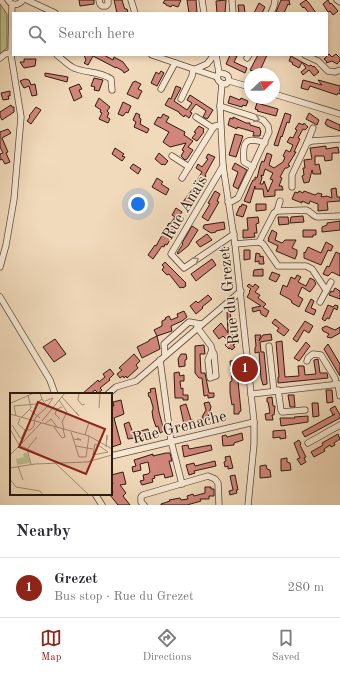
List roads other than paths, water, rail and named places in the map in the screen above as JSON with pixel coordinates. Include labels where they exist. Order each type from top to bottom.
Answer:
[{"type":"street","points":[[0,58],[5,54],[12,52],[10,2],[19,4],[23,0]]},
{"type":"street","points":[[27,0],[54,12]]},
{"type":"street","points":[[99,0],[102,6],[106,6],[108,4],[108,0]]},
{"type":"street","points":[[131,0],[135,12]]},
{"type":"street","points":[[202,0],[204,12]]},
{"type":"street","points":[[232,0],[233,12]]},
{"type":"street","points":[[271,12],[275,0]]},
{"type":"street","points":[[0,267],[6,246],[14,199],[20,117],[12,56]]},
{"type":"street","points":[[58,56],[72,67],[103,74],[111,79],[112,90]]},
{"type":"street","points":[[155,56],[193,70],[218,75],[225,74],[228,76],[229,81]]},
{"type":"street","points":[[193,70],[207,64],[214,56]]},
{"type":"street","points":[[215,56],[218,75],[222,84],[226,84],[229,81],[244,85]]},
{"type":"street","points":[[307,56],[318,61],[328,71],[337,71],[340,77]]},
{"type":"street","points":[[161,89],[174,63]]},
{"type":"street","points":[[181,99],[192,76],[193,70]]},
{"type":"street","name":"Rue du Grezet","points":[[222,84],[220,125],[223,166],[241,291],[254,422],[254,444],[248,505]]},
{"type":"street","points":[[280,96],[340,114]]},
{"type":"street","points":[[220,106],[263,120],[268,126],[270,132],[236,200],[228,202]]},
{"type":"street","points":[[196,118],[213,128]]},
{"type":"street","points":[[182,178],[213,128],[220,125]]},
{"type":"street","points":[[292,187],[292,175],[313,128]]},
{"type":"street","points":[[253,167],[244,162],[244,147],[247,142],[254,139],[264,143]]},
{"type":"street","points":[[307,143],[312,141],[340,139]]},
{"type":"street","points":[[172,156],[189,167]]},
{"type":"street","name":"Rue Anaïs","points":[[223,166],[171,254],[184,268],[234,234]]},
{"type":"street","points":[[259,242],[274,213],[277,211],[280,201]]},
{"type":"street","points":[[277,211],[306,210],[315,217],[340,216]]},
{"type":"street","points":[[235,244],[259,242],[263,244],[278,266],[306,266],[312,269],[326,290]]},
{"type":"street","points":[[320,302],[331,282]]},
{"type":"street","points":[[109,393],[116,387],[136,381],[241,291]]},
{"type":"street","points":[[0,297],[50,380],[55,393]]},
{"type":"street","points":[[165,355],[164,344],[189,322],[199,326],[212,350]]},
{"type":"street","points":[[269,346],[276,391],[282,412],[305,410]]},
{"type":"street","points":[[307,361],[313,354],[321,355],[338,384],[340,396]]},
{"type":"street","points":[[160,360],[171,441],[182,484]]},
{"type":"street","points":[[251,394],[338,384]]},
{"type":"street","name":"Rue Grenache","points":[[112,456],[254,422]]},
{"type":"street","points":[[308,443],[340,425]]},
{"type":"street","points":[[144,505],[141,502],[141,497],[143,495],[208,476],[215,479],[218,483],[219,505]]},
{"type":"street","points":[[96,495],[102,505]]},
{"type":"place","name":"Grezet","points":[[245,369]]}]
